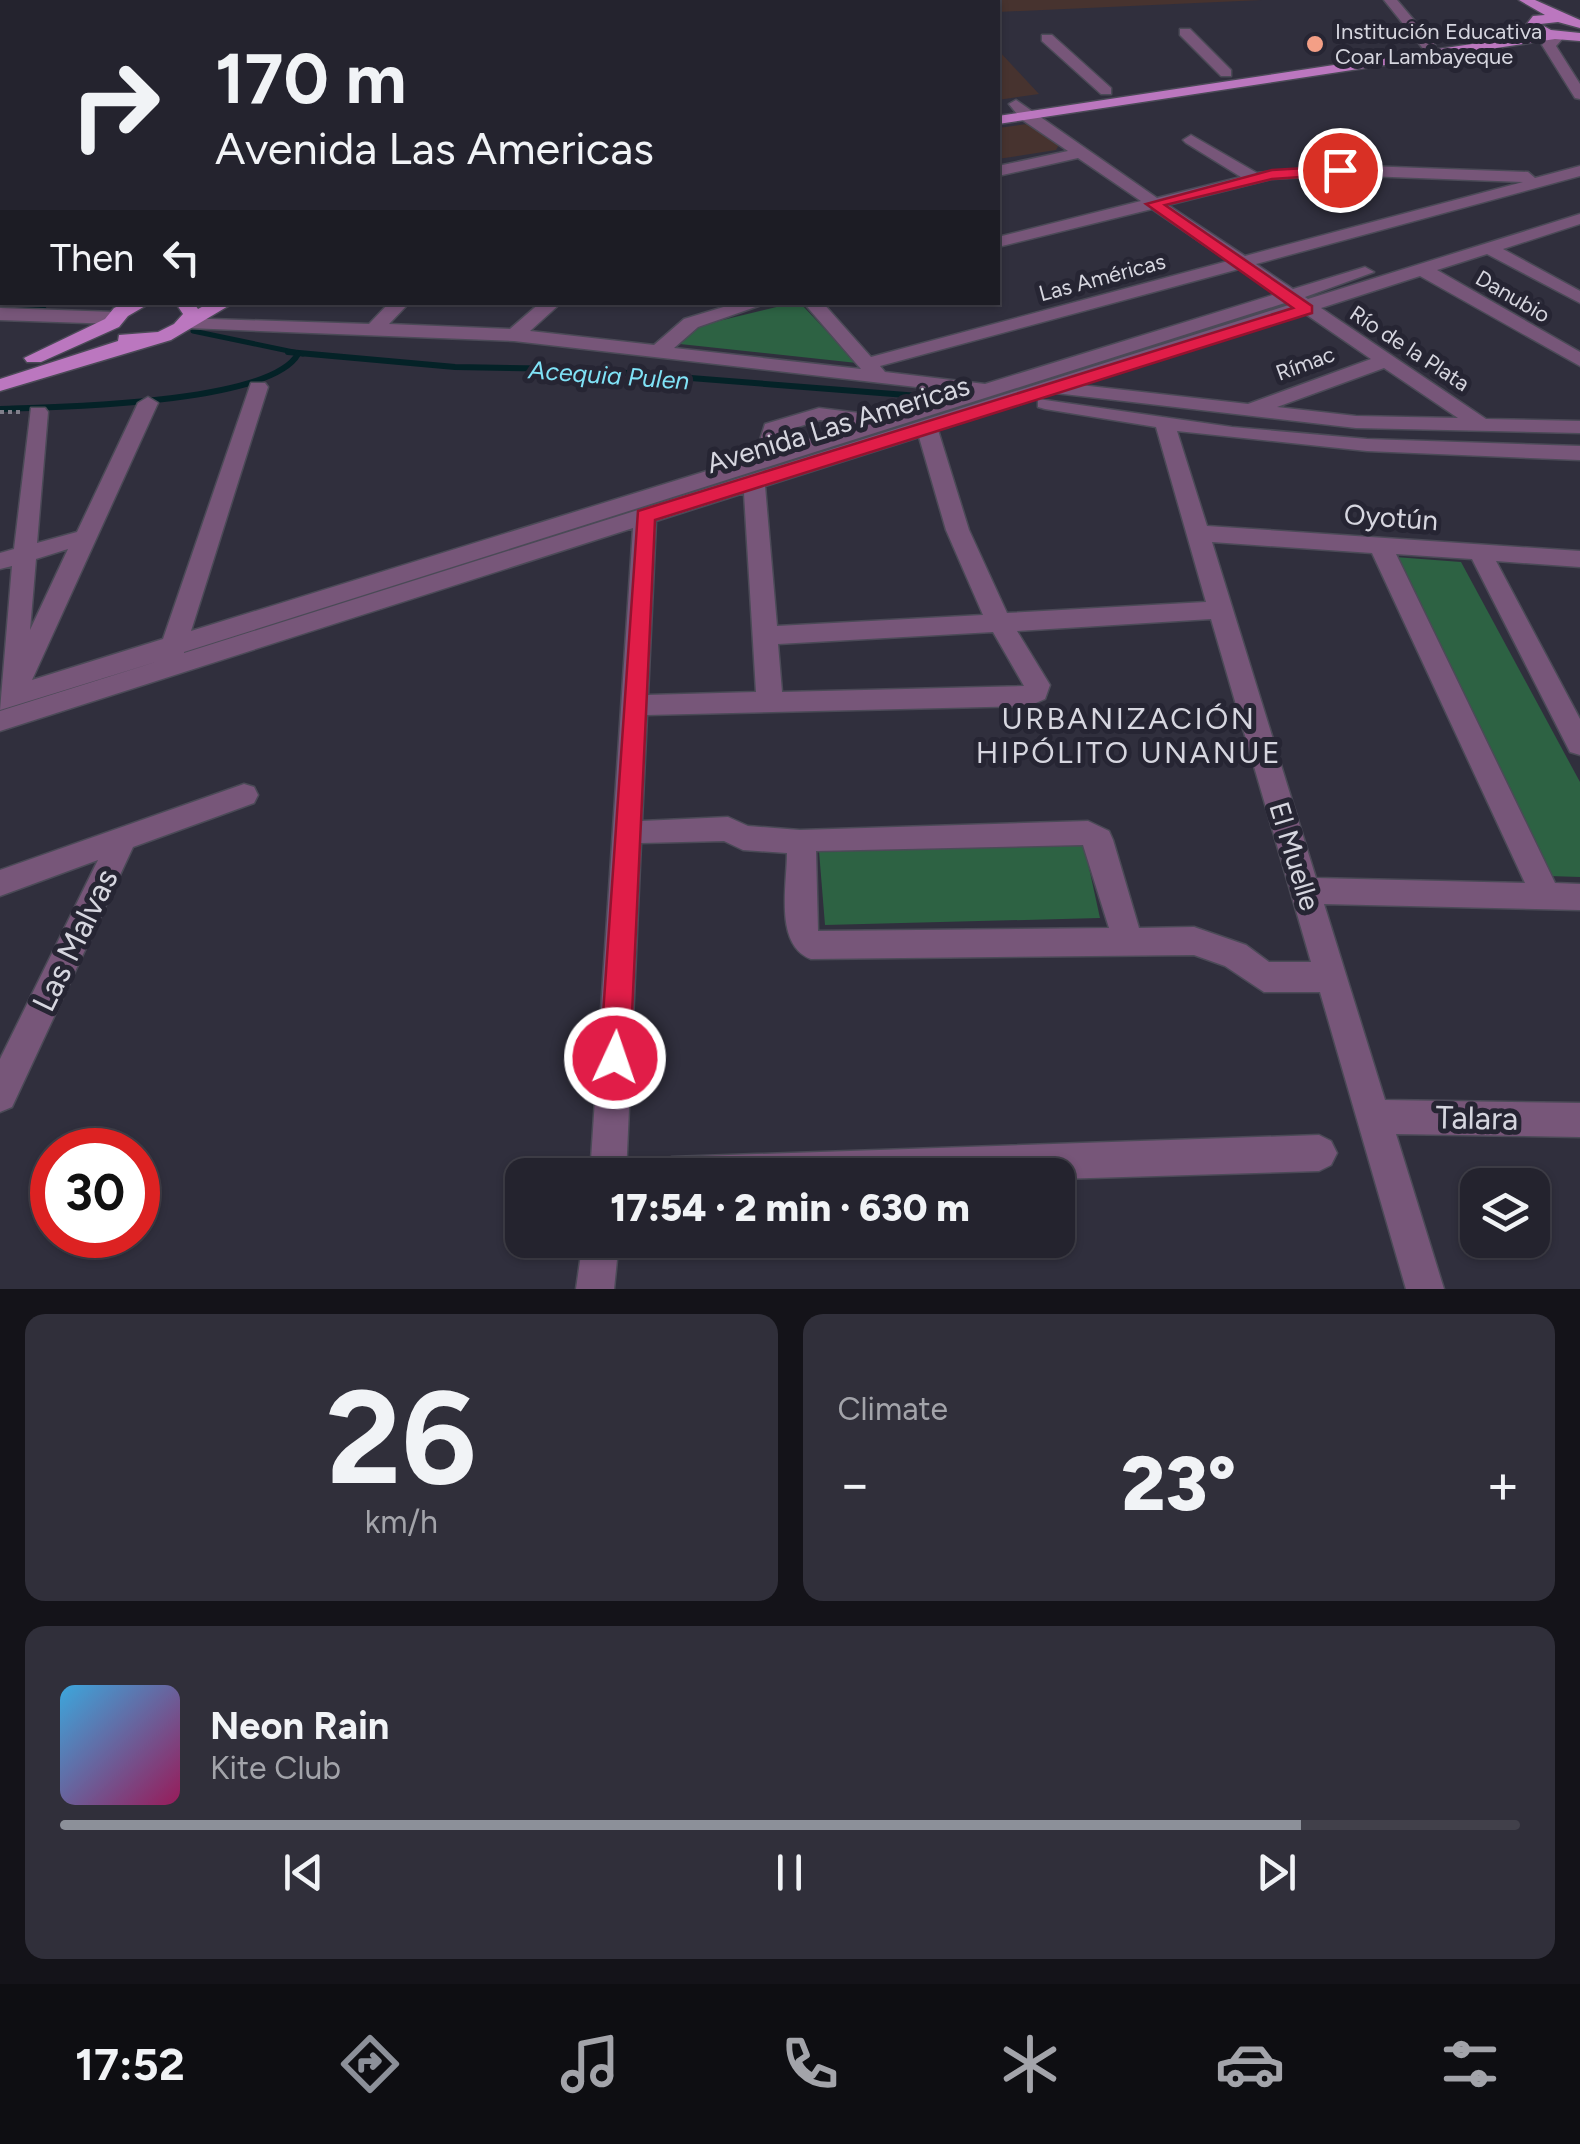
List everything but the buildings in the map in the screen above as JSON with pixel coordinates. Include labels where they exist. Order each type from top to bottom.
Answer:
[{"type":"main road","points":[[1522,4],[1534,27]]},
{"type":"main road","points":[[1522,4],[1571,28]]},
{"type":"main road","points":[[1000,119],[1021,110],[1106,91],[1514,38],[1542,18],[1571,28]]},
{"type":"main road","points":[[1000,107],[1021,110],[1506,44],[1571,28]]},
{"type":"main road","points":[[1506,44],[1540,46],[1557,57]]},
{"type":"main road","points":[[0,370],[113,320],[137,305]]},
{"type":"main road","points":[[0,385],[169,334],[187,315],[217,305]]},
{"type":"main road","points":[[113,320],[114,334],[142,340]]},
{"type":"street","points":[[1390,0],[1430,48]]},
{"type":"street","points":[[1571,28],[1549,44],[1580,95]]},
{"type":"street","points":[[1571,28],[1564,45],[1580,69]]},
{"type":"street","points":[[1185,32],[1226,73]]},
{"type":"street","points":[[1047,38],[1106,91]]},
{"type":"street","name":"Río de la Plata","points":[[1021,110],[1306,309],[1483,426]]},
{"type":"street","points":[[1191,140],[1254,178]]},
{"type":"street","points":[[1000,172],[1080,153]]},
{"type":"street","points":[[1000,242],[1254,178],[1326,170],[1553,178]]},
{"type":"street","name":"Las Américas","points":[[867,364],[1580,171]]},
{"type":"street","name":"Avenida Las Americas","points":[[6,698],[170,656],[645,516],[890,420],[1580,206]]},
{"type":"street","points":[[1570,222],[1580,235]]},
{"type":"street","name":"Avenida Las Americas","points":[[0,721],[170,656],[759,470],[927,428],[1570,222]]},
{"type":"street","points":[[1490,249],[1580,298]]},
{"type":"street","name":"Danubio","points":[[1423,270],[1580,360]]},
{"type":"street","points":[[371,332],[398,305]]},
{"type":"street","points":[[514,335],[549,305]]},
{"type":"street","points":[[658,352],[691,323],[751,305]]},
{"type":"street","points":[[815,305],[882,380]]},
{"type":"street","points":[[0,314],[113,320]]},
{"type":"street","points":[[187,315],[371,332],[514,335],[882,380],[986,389],[1054,388],[1356,422],[1580,427]]},
{"type":"street","name":"Rímac","points":[[1244,412],[1384,361]]},
{"type":"street","points":[[170,656],[258,387]]},
{"type":"street","points":[[986,389],[1019,399],[1165,424],[1367,444],[1580,453]]},
{"type":"street","points":[[6,698],[148,404]]},
{"type":"street","points":[[6,698],[11,558],[38,412]]},
{"type":"street","name":"El Muelle","points":[[1165,424],[1426,1289]]},
{"type":"street","points":[[636,705],[1029,696],[1036,692],[1036,685],[996,623],[956,530],[927,428]]},
{"type":"street","points":[[759,470],[770,702]]},
{"type":"street","points":[[609,1158],[645,516]]},
{"type":"street","name":"Oyotún","points":[[1198,533],[1580,559]]},
{"type":"street","points":[[11,558],[86,537]]},
{"type":"street","points":[[1380,546],[1546,896]]},
{"type":"street","points":[[1480,553],[1580,744]]},
{"type":"street","points":[[766,636],[1221,610]]},
{"type":"street","points":[[0,882],[244,795]]},
{"type":"street","points":[[644,832],[728,829],[743,838],[804,842],[1088,832],[1099,840],[1128,942]]},
{"type":"street","name":"Las Malvas","points":[[0,1095],[124,838]]},
{"type":"street","points":[[804,842],[803,937],[811,945],[1194,941],[1236,955],[1264,977],[1332,977]]},
{"type":"street","points":[[1306,891],[1580,897]]},
{"type":"street","name":"Talara","points":[[1374,1117],[1580,1120]]},
{"type":"street","points":[[1075,1161],[1318,1153]]},
{"type":"street","points":[[596,1289],[599,1258]]},
{"type":"shaded area","points":[[1000,0],[1262,0],[1000,12]]},
{"type":"shaded area","points":[[1000,52],[1039,94],[1000,100]]},
{"type":"shaded area","points":[[1027,124],[1059,145],[1056,150],[1000,159],[1000,128]]},
{"type":"green space","points":[[785,305],[802,305],[857,363],[680,344],[702,325]]},
{"type":"green space","points":[[1395,557],[1461,562],[1580,782],[1580,877],[1549,876]]},
{"type":"green space","points":[[1084,845],[1100,918],[825,925],[819,851]]},
{"type":"waterway","points":[[0,306],[44,309]]},
{"type":"waterway","points":[[193,331],[298,353]]},
{"type":"waterway","points":[[288,352],[298,353]]},
{"type":"waterway","name":"Acequia Pulen","points":[[298,353],[455,367],[576,369],[919,396]]},
{"type":"waterway","name":"Acequia Pulen","points":[[298,353],[303,354]]},
{"type":"waterway","points":[[0,409],[112,404],[207,393],[280,371],[298,354]]},
{"type":"place","name":"Institución Educativa Coar Lambayeque","points":[[1315,44]]},
{"type":"district","name":"URBANIZACIÓN HIPÓLITO UNANUE","points":[[1129,736]]},
{"type":"route","points":[[615,1058],[645,516],[1306,309],[1153,204],[1272,174],[1340,170]]}]
